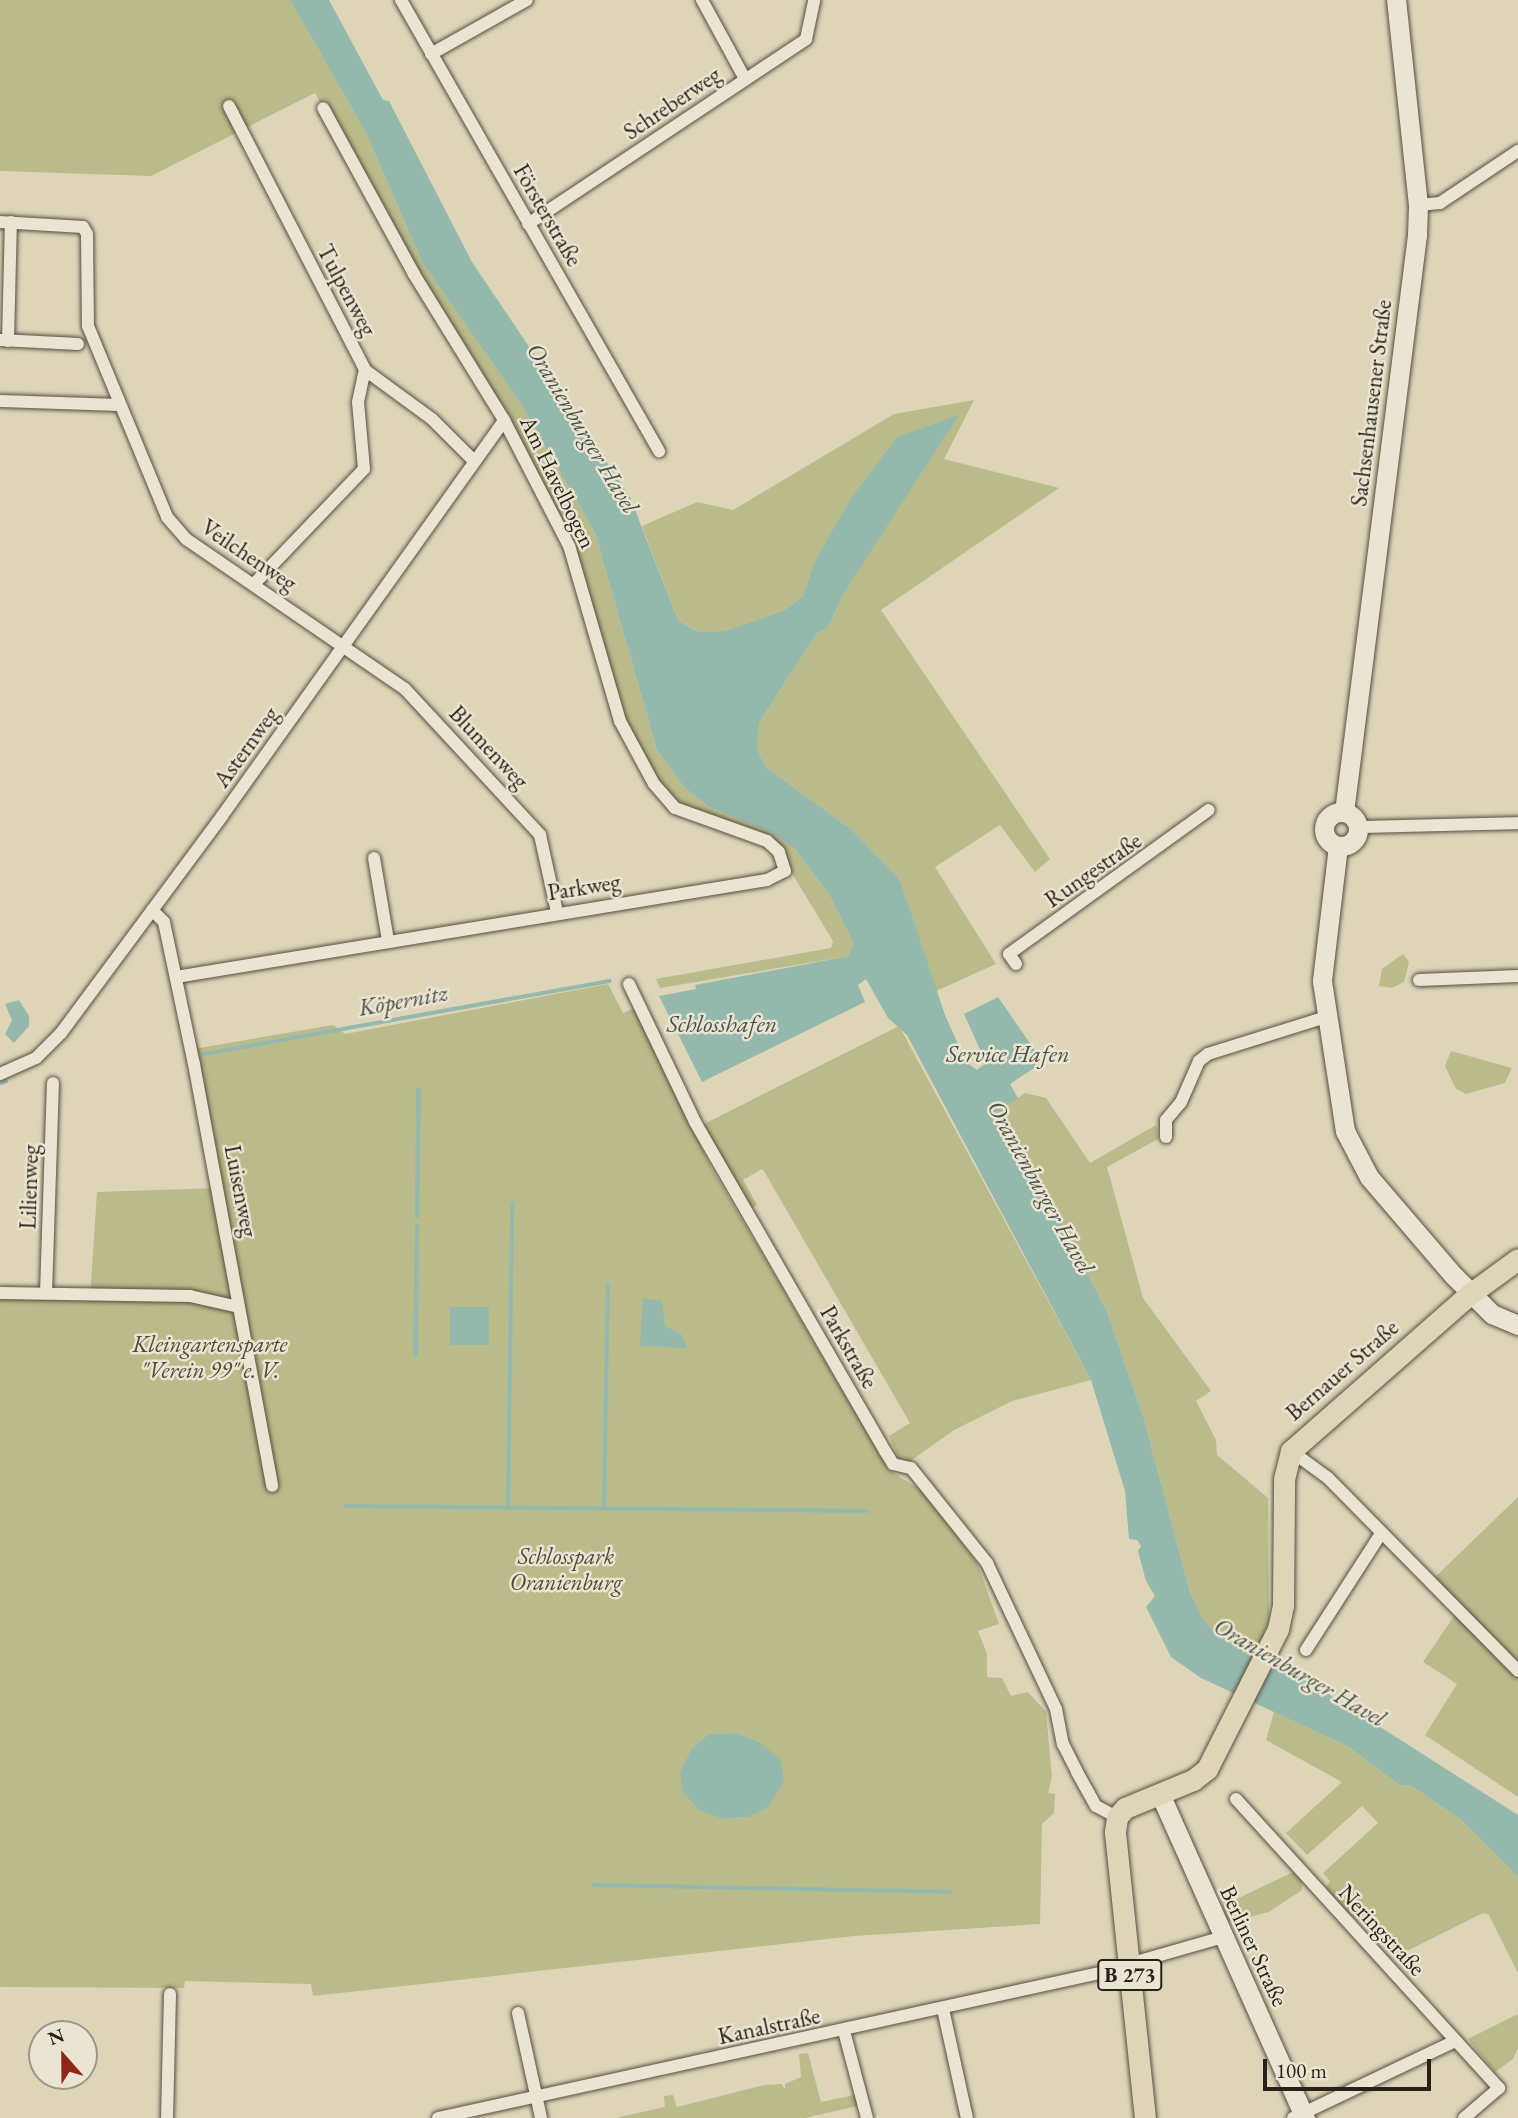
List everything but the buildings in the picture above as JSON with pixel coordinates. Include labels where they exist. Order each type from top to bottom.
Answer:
[{"type":"main road","name":"Sachsenhausener Straße","points":[[1351,820],[1418,205],[1396,0]]},
{"type":"main road","points":[[1335,813],[1351,820],[1352,841],[1338,846],[1326,836],[1325,824],[1335,813]]},
{"type":"main road","points":[[1338,846],[1322,981],[1340,1109],[1356,1155],[1470,1294],[1492,1314],[1518,1325]]},
{"type":"main road","name":"Bernauer Straße","points":[[1470,1294],[1480,1275],[1518,1241]]},
{"type":"main road","name":"Bernauer Straße","points":[[1116,1825],[1125,1808],[1160,1794],[1207,1769],[1266,1651],[1283,1606],[1284,1479],[1291,1451],[1470,1294],[1518,1259]]},
{"type":"main road","name":"Berliner Straße","points":[[1160,1794],[1301,2117]]},
{"type":"main road","name":"B 273","points":[[1116,1825],[1145,2118]]},
{"type":"street","name":"Försterstraße","points":[[401,0],[659,451]]},
{"type":"street","points":[[431,54],[527,0]]},
{"type":"street","points":[[702,0],[745,79]]},
{"type":"street","name":"Schreberweg","points":[[528,224],[806,39],[814,0]]},
{"type":"street","name":"Tulpenweg","points":[[229,106],[365,370],[432,419],[472,459]]},
{"type":"street","name":"Am Havelbogen","points":[[323,108],[414,274],[504,420],[569,546],[620,721],[654,785],[675,808],[767,841],[779,852],[785,871]]},
{"type":"street","points":[[1418,205],[1440,203],[1518,151]]},
{"type":"street","points":[[6,222],[4,340],[78,344]]},
{"type":"street","name":"Veilchenweg","points":[[6,222],[83,227],[88,234],[88,326],[167,517],[186,539],[342,645]]},
{"type":"street","points":[[254,584],[364,469],[358,402],[365,370]]},
{"type":"street","points":[[0,401],[120,405]]},
{"type":"street","name":"Asternweg","points":[[0,1074],[47,1049],[152,910],[472,459],[504,420]]},
{"type":"street","name":"Blumenweg","points":[[342,645],[405,689],[528,820],[546,852],[557,912]]},
{"type":"street","name":"Rungestraße","points":[[1016,964],[1009,954],[1209,810]]},
{"type":"street","points":[[1351,820],[1518,823]]},
{"type":"street","points":[[374,858],[388,941]]},
{"type":"street","name":"Parkweg","points":[[176,977],[557,912],[767,880],[785,871]]},
{"type":"street","name":"Luisenweg","points":[[152,910],[164,922],[176,977],[272,1486]]},
{"type":"street","points":[[1419,980],[1518,976]]},
{"type":"street","name":"Parkstraße","points":[[629,984],[706,1141],[893,1464],[911,1468],[986,1563],[1056,1709],[1063,1744],[1096,1806],[1116,1825]]},
{"type":"street","points":[[1166,1137],[1166,1120],[1181,1102],[1199,1061],[1208,1054],[1326,1017]]},
{"type":"street","name":"Lilienweg","points":[[46,1293],[53,1083]]},
{"type":"street","points":[[0,1293],[190,1296],[239,1307]]},
{"type":"street","points":[[1291,1451],[1328,1478],[1380,1535],[1454,1604],[1518,1671]]},
{"type":"street","points":[[1306,1650],[1380,1535]]},
{"type":"street","name":"Neringstraße","points":[[1236,1799],[1499,2088],[1464,2118]]},
{"type":"street","points":[[1129,1964],[1223,1937]]},
{"type":"street","name":"Kanalstraße","points":[[438,2118],[1108,1971]]},
{"type":"street","points":[[167,2118],[170,1994]]},
{"type":"street","points":[[943,2009],[967,2118]]},
{"type":"street","points":[[518,2013],[541,2118]]},
{"type":"street","points":[[844,2031],[867,2118]]},
{"type":"street","points":[[1301,2117],[1455,2041]]},
{"type":"green space","points":[[0,0],[290,0],[366,133],[423,264],[521,404],[595,533],[657,750],[684,787],[709,807],[772,833],[794,848],[828,893],[854,944],[850,956],[660,988],[656,979],[831,948],[833,941],[779,852],[675,808],[620,721],[569,546],[315,93],[151,176],[0,171]]},
{"type":"green space","points":[[974,400],[944,459],[1059,488],[881,610],[1050,859],[1035,872],[1000,825],[935,867],[996,964],[936,991],[900,880],[852,830],[766,767],[757,749],[759,723],[817,633],[827,629],[845,591],[813,565],[803,596],[783,611],[724,631],[698,632],[678,620],[642,526],[697,502],[733,510],[894,414]]},
{"type":"green space","points":[[1403,954],[1409,962],[1404,982],[1392,988],[1379,986],[1382,969]]},
{"type":"green space","name":"Schlosspark Oranienburg","points":[[608,984],[623,1013],[634,1008],[712,1169],[889,1470],[927,1494],[977,1563],[999,1624],[978,1631],[987,1654],[987,1677],[1002,1678],[1011,1696],[1028,1692],[1046,1712],[1052,1777],[1048,1793],[1055,1794],[1054,1813],[1042,1824],[1040,1924],[854,1936],[313,1996],[311,1984],[185,1981],[184,1988],[0,1987],[0,1296],[90,1297],[97,1192],[217,1188],[188,1050],[333,1025],[345,1034]],"holes":[[[737,1733],[760,1742],[748,1817],[724,1819],[700,1811],[708,1734]]]},
{"type":"green space","points":[[899,1026],[1091,1380],[1012,1401],[954,1430],[909,1462],[899,1459],[889,1436],[910,1423],[765,1173],[762,1169],[743,1180],[757,1205],[750,1209],[704,1124]]},
{"type":"green space","points":[[1451,1051],[1512,1068],[1505,1083],[1466,1094],[1456,1089],[1445,1066]]},
{"type":"green space","points":[[1025,1093],[1046,1098],[1090,1163],[1156,1125],[1158,1139],[1107,1167],[1143,1298],[1211,1391],[1196,1401],[1216,1440],[1217,1455],[1268,1498],[1269,1619],[1255,1657],[1220,1638],[1202,1618],[1190,1592],[1144,1419],[1107,1312],[1047,1194],[1019,1159],[995,1113]]},
{"type":"green space","points":[[1518,1497],[1518,1797],[1425,1735],[1457,1684],[1423,1662],[1460,1607],[1432,1580]]},
{"type":"green space","points":[[1274,1712],[1347,1746],[1401,1786],[1410,1785],[1460,1819],[1518,1877],[1518,1973],[1489,1915],[1483,1913],[1397,1956],[1368,1924],[1358,1921],[1324,1891],[1330,1881],[1323,1873],[1378,1823],[1362,1806],[1307,1855],[1286,1833],[1342,1782],[1266,1740]]},
{"type":"green space","points":[[1295,1871],[1301,1876],[1302,1890],[1269,1912],[1226,1923],[1222,1906]]},
{"type":"green space","points":[[1518,2014],[1518,2048],[1513,2059],[1495,2072],[1468,2039]]},
{"type":"green space","points":[[808,2053],[821,2102],[859,2094],[862,2105],[805,2118],[615,2118],[665,2107],[664,2096],[673,2095],[677,2107],[764,2085],[781,2084],[785,2089],[785,2084],[801,2077],[799,2054]]},
{"type":"water","points":[[290,0],[329,0],[383,100],[389,101],[472,262],[630,497],[678,620],[698,632],[724,631],[783,611],[803,596],[813,565],[851,498],[897,437],[959,415],[845,591],[827,629],[817,633],[759,723],[757,749],[766,767],[852,830],[900,880],[945,1015],[966,1062],[977,1070],[986,1063],[964,1014],[998,997],[1043,1062],[1010,1084],[1018,1098],[995,1113],[1019,1159],[1047,1194],[1107,1312],[1144,1419],[1190,1592],[1202,1618],[1220,1638],[1313,1684],[1518,1815],[1518,1877],[1460,1819],[1410,1785],[1401,1786],[1347,1746],[1201,1678],[1171,1657],[1146,1607],[1155,1596],[1146,1581],[1138,1551],[1141,1546],[1137,1540],[1129,1539],[1125,1491],[1091,1380],[907,1035],[888,1018],[866,979],[858,985],[865,1002],[702,1082],[659,996],[696,989],[695,985],[849,956],[854,944],[828,893],[794,848],[772,833],[709,807],[684,787],[657,750],[595,533],[521,404],[423,264],[366,133]]},
{"type":"water","points":[[19,1000],[29,1016],[29,1026],[14,1043],[5,1034],[12,1020],[5,1004]]},
{"type":"water","points":[[416,1088],[421,1088],[419,1218],[415,1218]]},
{"type":"water","points":[[415,1224],[419,1224],[418,1356],[413,1356]]},
{"type":"water","points":[[643,1298],[662,1301],[665,1326],[681,1334],[687,1348],[640,1346]]},
{"type":"water","points":[[450,1307],[489,1307],[489,1345],[450,1345]]},
{"type":"water","points":[[737,1733],[760,1742],[780,1759],[784,1781],[768,1807],[748,1817],[723,1819],[700,1811],[683,1792],[680,1773],[691,1750],[709,1734]]},
{"type":"waterway","name":"Köpernitz","points":[[204,1054],[609,981]]},
{"type":"waterway","name":"Köpernitz","points":[[0,1083],[6,1081]]},
{"type":"waterway","points":[[508,1507],[512,1204]]},
{"type":"waterway","points":[[604,1509],[608,1285]]},
{"type":"waterway","points":[[346,1506],[867,1511]]},
{"type":"waterway","points":[[593,1885],[950,1892]]},
{"type":"water label","name":"Oranienburger Havel","points":[[583,428]]},
{"type":"water label","name":"Schlosshafen","points":[[722,1024]]},
{"type":"water label","name":"Service Hafen","points":[[1008,1054]]},
{"type":"water label","name":"Oranienburger Havel","points":[[1041,1187]]},
{"type":"water label","name":"Oranienburger Havel","points":[[1300,1672]]},
{"type":"park label","name":"Kleingartensparte \"Verein 99\" e. V.","points":[[210,1357]]}]
